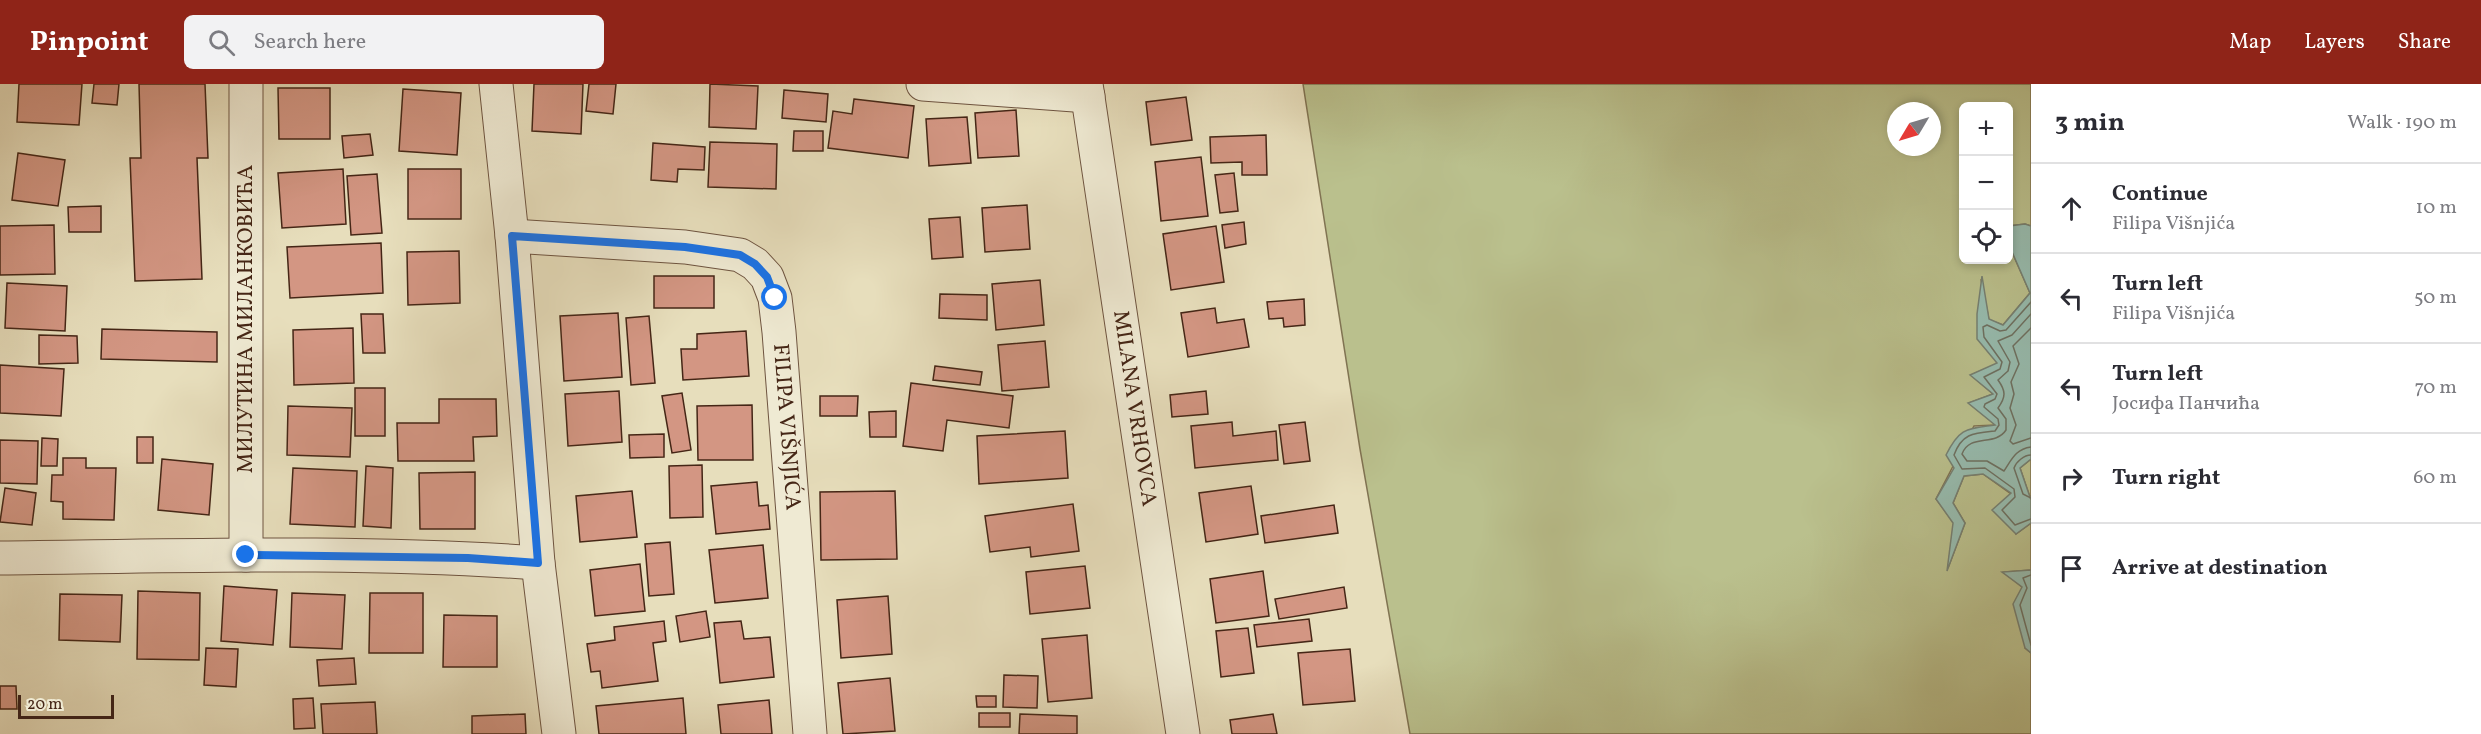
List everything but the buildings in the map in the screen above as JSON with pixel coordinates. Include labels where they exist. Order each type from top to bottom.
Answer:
[{"type":"street","name":"МИЛУТИНА МИЛАНКОВИЋА","points":[[246,84],[246,555]]},
{"type":"street","points":[[496,84],[512,236],[538,563],[559,734]]},
{"type":"street","points":[[923,84],[1087,90]]},
{"type":"street","name":"MILANA VRHOVCA","points":[[1087,90],[1183,734]]},
{"type":"street","name":"FILIPA VIŠNJIĆA","points":[[512,236],[685,247],[740,255],[755,264],[767,277],[775,298],[779,332],[810,734]]},
{"type":"street","points":[[0,558],[246,555],[468,558],[538,563]]},
{"type":"green space","points":[[1303,84],[2031,84],[2031,226],[2025,224],[2013,226],[2013,102],[1959,102],[1959,264],[2013,264],[2013,254],[2030,293],[2003,325],[1989,320],[1981,279],[1997,364],[1971,375],[1993,394],[1969,403],[1996,425],[1974,426],[1936,499],[1954,523],[1948,568],[1965,523],[1953,503],[1964,476],[1983,474],[2011,494],[2016,534],[2031,523],[2031,570],[2004,572],[2022,587],[2025,648],[2031,653],[2031,734],[1410,734],[1360,449]]},
{"type":"green space","points":[[2031,459],[2031,500],[2020,468]]},
{"type":"water","points":[[2025,224],[2031,226],[2031,459],[2020,468],[2031,500],[2031,523],[2016,534],[1992,510],[2011,493],[1983,474],[1964,476],[1953,503],[1965,523],[1947,571],[1953,523],[1936,499],[1954,468],[1946,455],[1960,434],[1978,427],[1995,425],[1968,403],[1993,394],[1970,375],[1997,363],[1977,339],[1977,314],[1982,276],[1989,319],[2003,325],[2030,293],[2013,254],[2013,226]]},
{"type":"water","points":[[2031,570],[2031,653],[2025,648],[2013,604],[2022,587],[2002,572]]},
{"type":"route","points":[[246,555],[468,558],[538,563],[512,236],[685,247],[740,255],[755,264],[767,277],[775,298]]}]
